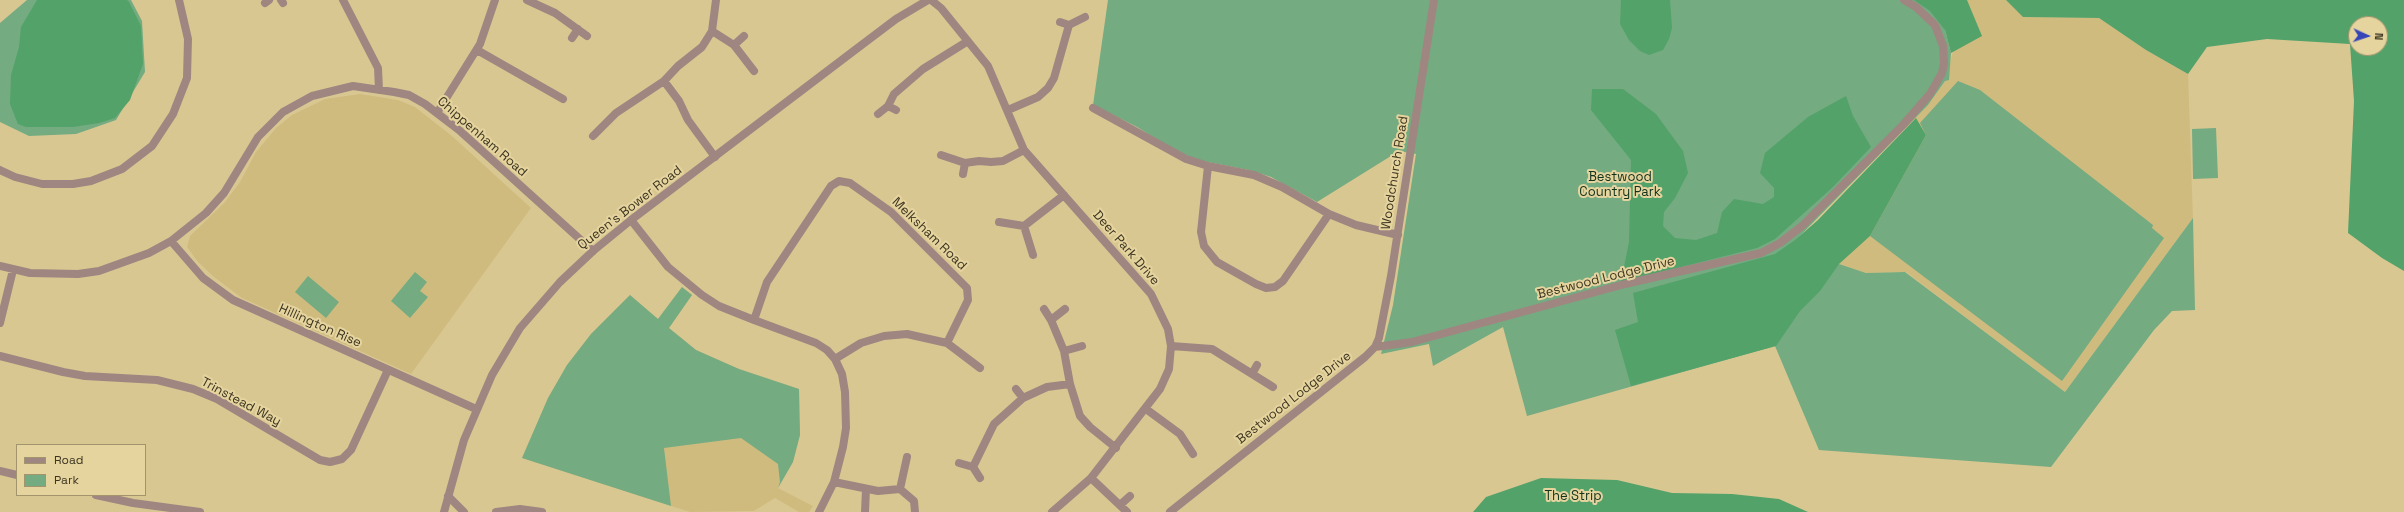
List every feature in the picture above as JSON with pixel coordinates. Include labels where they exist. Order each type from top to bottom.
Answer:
[{"type":"street","points":[[0,170],[15,178],[42,184],[73,184],[91,181],[122,169],[152,146],[173,114],[187,78],[188,39],[179,0]]},
{"type":"street","points":[[343,0],[378,68],[379,90]]},
{"type":"street","points":[[437,113],[477,50],[489,22],[495,0]]},
{"type":"street","points":[[527,0],[555,12],[588,36]]},
{"type":"street","points":[[593,136],[616,113],[664,81],[678,66],[702,47],[712,31],[716,0]]},
{"type":"street","name":"Queen's Bower Road","points":[[444,512],[464,440],[476,409],[492,375],[520,328],[555,287],[593,251],[631,220],[896,19],[928,0]]},
{"type":"street","name":"Deer Park Drive","points":[[931,0],[968,41],[988,66],[1024,150],[1151,294],[1168,329],[1170,346],[1169,368],[1160,390],[1091,478],[1052,512]]},
{"type":"street","name":"Woodchurch Road","points":[[1375,347],[1384,313],[1398,235],[1434,0]]},
{"type":"street","name":"Bestwood Lodge Drive","points":[[1170,512],[1366,357],[1375,347],[1412,342],[1625,284],[1761,253],[1780,243],[1802,226],[1903,125],[1930,94],[1942,74],[1943,50],[1937,30],[1926,16],[1904,0]]},
{"type":"street","points":[[1060,22],[1069,25],[1085,17]]},
{"type":"street","points":[[1008,110],[1038,97],[1048,88],[1054,78],[1069,25]]},
{"type":"street","points":[[572,38],[578,29]]},
{"type":"street","points":[[712,31],[734,45],[754,72]]},
{"type":"street","points":[[734,45],[744,36]]},
{"type":"street","points":[[878,114],[888,106],[894,94],[923,69],[968,41]]},
{"type":"street","points":[[477,50],[563,99]]},
{"type":"street","points":[[664,81],[679,101],[688,120],[715,157]]},
{"type":"street","name":"Chippenham Road","points":[[0,266],[13,270],[51,275],[99,271],[149,253],[171,241],[206,213],[224,193],[258,137],[283,112],[302,101],[329,90],[353,86],[409,96],[437,113],[459,130],[593,251]]},
{"type":"street","points":[[888,106],[896,110]]},
{"type":"street","points":[[1093,108],[1171,152],[1208,166],[1254,175],[1282,187],[1329,214],[1356,225],[1398,235]]},
{"type":"street","points":[[941,155],[965,163],[979,160],[991,162],[1003,161],[1024,150]]},
{"type":"street","points":[[964,174],[965,163]]},
{"type":"street","points":[[1208,166],[1201,232],[1204,246],[1217,262],[1266,288],[1275,287],[1283,281],[1329,214]]},
{"type":"street","name":"Melksham Road","points":[[754,320],[767,282],[831,186],[839,181],[850,183],[890,212],[967,288],[968,300],[947,343]]},
{"type":"street","points":[[999,222],[1024,226],[1064,195]]},
{"type":"street","points":[[631,220],[668,266],[690,286],[719,306],[816,342],[827,350],[835,359],[842,374],[846,408],[844,447],[834,482],[819,512]]},
{"type":"street","points":[[1024,226],[1033,255]]},
{"type":"street","name":"Hillington Rise","points":[[171,241],[203,278],[233,300],[476,409]]},
{"type":"street","points":[[0,323],[13,270]]},
{"type":"street","points":[[1044,309],[1051,320],[1064,351],[1070,384],[1080,416],[1090,427],[1116,448]]},
{"type":"street","points":[[1051,320],[1065,309]]},
{"type":"street","points":[[835,359],[861,343],[884,336],[907,334],[947,343],[980,368]]},
{"type":"street","points":[[1064,351],[1082,346]]},
{"type":"street","points":[[1170,346],[1212,349],[1273,387]]},
{"type":"street","name":"Trinstead Way","points":[[0,356],[85,376],[156,380],[194,389],[217,399],[320,460],[330,462],[342,459],[351,450],[388,370]]},
{"type":"street","points":[[1252,374],[1257,365]]},
{"type":"street","points":[[973,467],[994,424],[1023,398],[1040,389],[1070,384]]},
{"type":"street","points":[[1016,389],[1023,398]]},
{"type":"street","points":[[1146,409],[1180,434],[1193,454]]},
{"type":"street","points":[[900,489],[907,457]]},
{"type":"street","points":[[959,463],[973,467],[980,478]]},
{"type":"street","points":[[0,471],[16,475]]},
{"type":"street","points":[[1091,478],[1128,512]]},
{"type":"street","points":[[834,482],[866,490],[900,489],[914,501],[915,512]]},
{"type":"street","points":[[865,512],[866,490]]},
{"type":"street","points":[[101,496],[172,510],[200,512]]},
{"type":"street","points":[[448,496],[464,512]]},
{"type":"street","points":[[1120,505],[1130,496]]},
{"type":"street","points":[[496,512],[520,509],[537,511]]},
{"type":"shaded area","points":[[1967,0],[2006,0],[2024,17],[2099,18],[2146,50],[2188,74],[2193,218],[2065,392],[1906,272],[1866,273],[1839,264],[1818,220],[1928,105],[1945,81]]},
{"type":"shaded area","points":[[360,94],[398,100],[415,107],[452,136],[531,208],[411,374],[242,298],[214,277],[198,262],[187,247],[190,236],[225,202],[240,182],[256,152],[276,128],[292,115],[325,99]]},
{"type":"shaded area","points":[[682,287],[692,295],[669,328],[696,350],[739,369],[799,389],[800,435],[793,462],[778,488],[813,506],[809,512],[799,512],[775,498],[754,511],[690,512],[522,458],[548,398],[567,365],[591,334],[630,295],[658,319]]},
{"type":"green space","points":[[27,0],[131,0],[142,21],[145,72],[116,120],[76,134],[29,136],[0,122],[0,23]]},
{"type":"green space","points":[[37,0],[127,0],[129,2],[141,26],[143,64],[130,100],[115,118],[99,123],[73,127],[26,127],[18,124],[10,104],[11,75],[19,47],[21,27]]},
{"type":"green space","name":"Bestwood Country Park","points":[[1108,0],[1967,0],[1945,30],[1951,53],[1949,80],[1945,81],[1928,105],[1796,240],[1839,264],[1866,273],[1905,272],[2065,392],[2193,218],[2195,310],[2172,311],[2154,330],[2051,467],[1819,450],[1775,346],[1527,416],[1503,327],[1433,366],[1429,344],[1381,354],[1393,305],[1416,154],[1399,151],[1317,202],[1271,177],[1249,170],[1197,160],[1171,148],[1137,127],[1093,105]]},
{"type":"green space","points":[[1621,0],[1670,0],[1672,28],[1669,39],[1663,50],[1649,55],[1640,51],[1629,40],[1620,24]]},
{"type":"green space","points":[[1914,0],[1967,0],[1982,36],[1951,53],[1945,30],[1930,11]]},
{"type":"green space","points":[[2006,0],[2404,0],[2404,271],[2382,258],[2348,233],[2354,101],[2351,56],[2388,56],[2388,16],[2348,16],[2348,44],[2267,39],[2207,47],[2188,74],[2146,50],[2099,18],[2023,17]]},
{"type":"green space","points":[[1958,81],[1980,90],[2153,225],[2152,228],[2164,238],[2062,381],[1870,236],[1926,135],[1920,123]]},
{"type":"green space","points":[[1592,89],[1623,89],[1656,114],[1683,151],[1688,173],[1675,198],[1664,212],[1663,226],[1675,238],[1696,240],[1717,233],[1722,212],[1734,199],[1763,204],[1774,197],[1774,188],[1760,173],[1765,153],[1808,117],[1846,96],[1853,116],[1871,147],[1833,187],[1775,239],[1757,248],[1621,282],[1629,242],[1631,160],[1591,110]]},
{"type":"green space","points":[[1916,118],[1926,135],[1870,236],[1839,264],[1820,291],[1800,311],[1776,346],[1631,386],[1615,330],[1638,322],[1633,293],[1775,254],[1795,240],[1818,220]]},
{"type":"green space","points":[[2216,128],[2218,178],[2193,179],[2192,129]]},
{"type":"green space","points":[[415,272],[427,282],[420,291],[428,297],[410,318],[391,301]]},
{"type":"green space","points":[[308,276],[339,302],[326,318],[295,292]]},
{"type":"green space","points":[[682,287],[692,295],[669,328],[696,350],[739,369],[799,389],[800,435],[793,462],[778,488],[780,482],[778,464],[741,438],[664,448],[671,506],[522,458],[548,398],[567,365],[591,334],[630,295],[658,319]]},
{"type":"green space","name":"The Strip","points":[[1541,478],[1617,480],[1672,493],[1732,494],[1779,499],[1808,512],[1473,512],[1486,497]]}]
